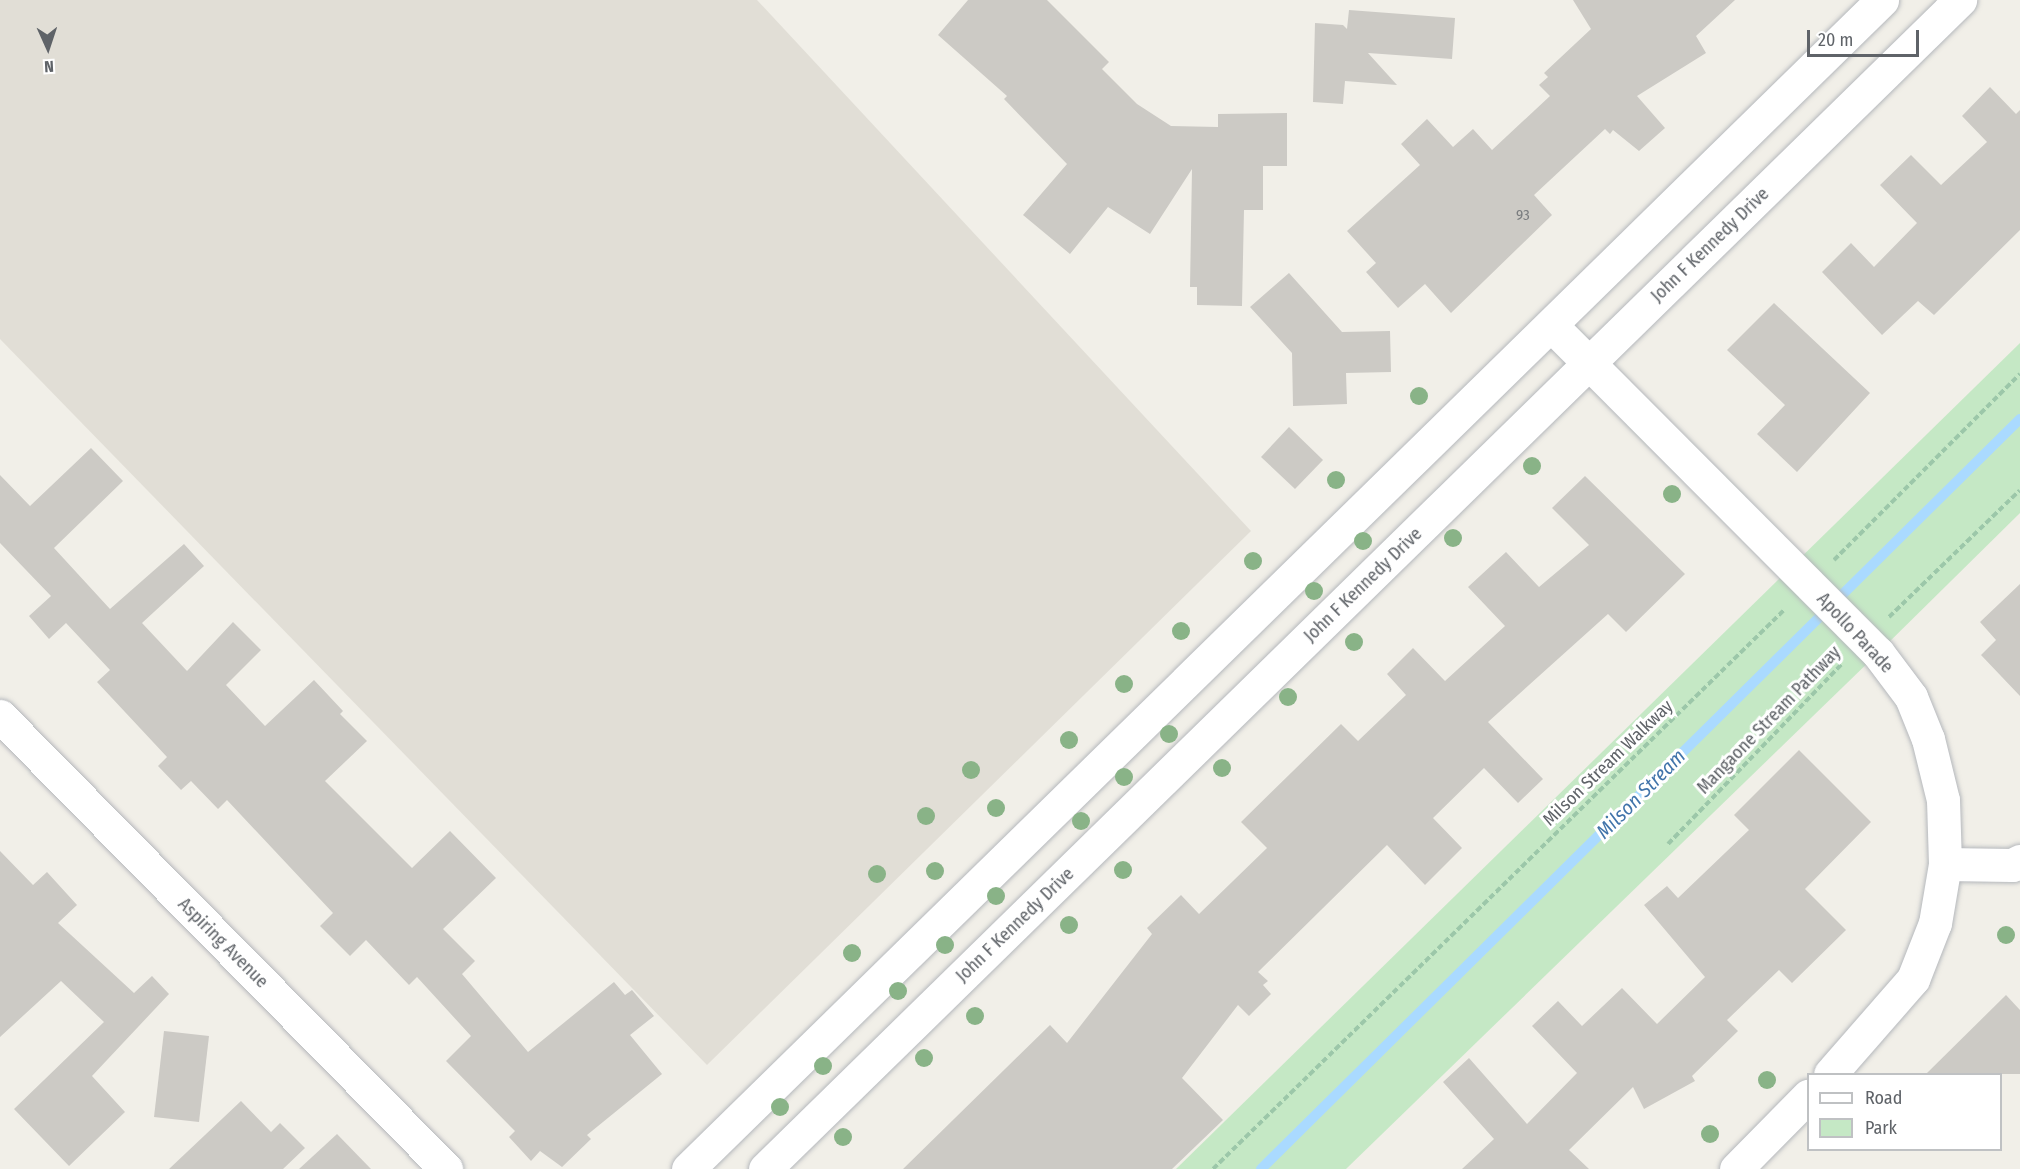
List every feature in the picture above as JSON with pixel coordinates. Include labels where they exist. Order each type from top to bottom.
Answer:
[{"type":"main road","points":[[688,1169],[1882,0]]},
{"type":"main road","name":"John F Kennedy Drive","points":[[765,1169],[1589,364],[1956,1]]},
{"type":"main road","name":"Apollo Parade","points":[[1551,325],[1866,640],[1911,697],[1928,739],[1943,800],[1945,864],[1935,923],[1913,980],[1831,1073]]},
{"type":"main road","name":"Aspiring Avenue","points":[[0,716],[446,1169]]},
{"type":"main road","points":[[1945,864],[2017,866]]},
{"type":"main road","points":[[1736,1169],[1807,1098]]},
{"type":"path","name":"Milson Stream Walkway","points":[[1213,1169],[1809,585],[2020,374]]},
{"type":"path","name":"Mangaone Stream Pathway","points":[[1668,844],[1866,640],[2020,490]]},
{"type":"shaded area","points":[[0,0],[757,0],[1251,531],[707,1065],[0,339]]},
{"type":"green space","points":[[2020,343],[2020,513],[1878,653],[1346,1169],[1176,1169]]},
{"type":"building","points":[[968,0],[1047,0],[1109,62],[1102,69],[1137,104],[1171,126],[1218,127],[1218,114],[1287,113],[1287,166],[1263,166],[1263,210],[1244,210],[1242,306],[1197,305],[1197,287],[1190,287],[1192,169],[1150,234],[1108,207],[1070,254],[1023,215],[1067,164],[1004,99],[1007,96],[938,35]]},
{"type":"building","points":[[1573,0],[1735,0],[1696,36],[1706,53],[1637,96],[1665,128],[1639,151],[1613,130],[1610,134],[1605,129],[1534,195],[1552,215],[1451,313],[1425,284],[1398,308],[1366,272],[1376,263],[1347,231],[1420,165],[1401,144],[1427,119],[1453,147],[1473,129],[1492,150],[1550,96],[1539,85],[1548,77],[1544,73],[1591,29]]},
{"type":"building","points":[[1349,10],[1455,18],[1452,59],[1368,53],[1397,85],[1345,81],[1343,104],[1313,102],[1315,23],[1343,25],[1347,29]]},
{"type":"building","points":[[1990,87],[2016,114],[2020,110],[2020,230],[1934,315],[1918,301],[1882,335],[1822,272],[1851,243],[1874,267],[1917,223],[1880,185],[1911,155],[1941,185],[1987,142],[1962,116]]},
{"type":"building","points":[[1289,273],[1342,332],[1390,331],[1391,372],[1346,373],[1347,404],[1293,406],[1292,353],[1250,307]]},
{"type":"building","points":[[1774,303],[1870,393],[1797,472],[1757,434],[1785,405],[1727,350]]},
{"type":"building","points":[[1289,427],[1323,460],[1295,489],[1261,457]]},
{"type":"building","points":[[91,448],[123,481],[54,548],[110,609],[184,544],[204,566],[142,623],[187,671],[233,622],[261,650],[226,685],[265,726],[314,680],[343,711],[340,714],[367,741],[325,781],[412,868],[450,831],[496,878],[443,929],[475,961],[462,974],[528,1052],[614,982],[625,995],[632,990],[654,1016],[630,1035],[662,1074],[587,1135],[591,1139],[562,1167],[540,1151],[531,1161],[509,1137],[515,1131],[446,1061],[471,1036],[417,977],[409,985],[366,940],[350,956],[320,926],[333,913],[227,800],[218,809],[191,781],[181,790],[158,766],[167,757],[97,682],[110,670],[66,623],[49,639],[29,616],[51,596],[0,543],[0,475],[30,506]]},
{"type":"building","points":[[1585,476],[1685,574],[1626,632],[1608,614],[1488,722],[1543,779],[1518,803],[1484,768],[1433,818],[1462,848],[1425,885],[1387,845],[1258,972],[1268,981],[1263,985],[1271,994],[1249,1016],[1238,1005],[1182,1078],[1223,1120],[1172,1169],[903,1169],[1050,1025],[1067,1043],[1152,934],[1147,928],[1181,895],[1199,914],[1267,848],[1241,822],[1341,724],[1358,741],[1406,695],[1387,674],[1413,648],[1445,681],[1505,626],[1468,587],[1506,552],[1539,587],[1589,545],[1552,508]]},
{"type":"building","points":[[2020,584],[2020,696],[1981,655],[1996,640],[1980,622]]},
{"type":"building","points":[[1799,750],[1871,822],[1805,889],[1846,930],[1792,983],[1779,970],[1727,1020],[1738,1031],[1692,1076],[1695,1081],[1644,1109],[1633,1087],[1569,1150],[1589,1169],[1462,1169],[1494,1139],[1443,1082],[1469,1058],[1527,1124],[1577,1073],[1532,1026],[1558,1001],[1582,1026],[1622,988],[1657,1024],[1705,977],[1644,905],[1667,886],[1678,898],[1749,830],[1734,815]]},
{"type":"building","points":[[0,851],[33,885],[47,872],[77,905],[58,923],[134,993],[152,976],[169,994],[92,1076],[125,1112],[69,1166],[14,1109],[104,1022],[61,981],[0,1037]]},
{"type":"building","points":[[2006,995],[2020,1010],[2020,1074],[1927,1073]]},
{"type":"building","points":[[164,1031],[209,1036],[199,1122],[154,1117]]},
{"type":"building","points":[[241,1101],[271,1132],[280,1123],[305,1148],[283,1169],[169,1169]]},
{"type":"building","points":[[337,1134],[371,1169],[299,1169]]},
{"type":"waterway","name":"Milson Stream","points":[[1261,1169],[2020,419]]}]
